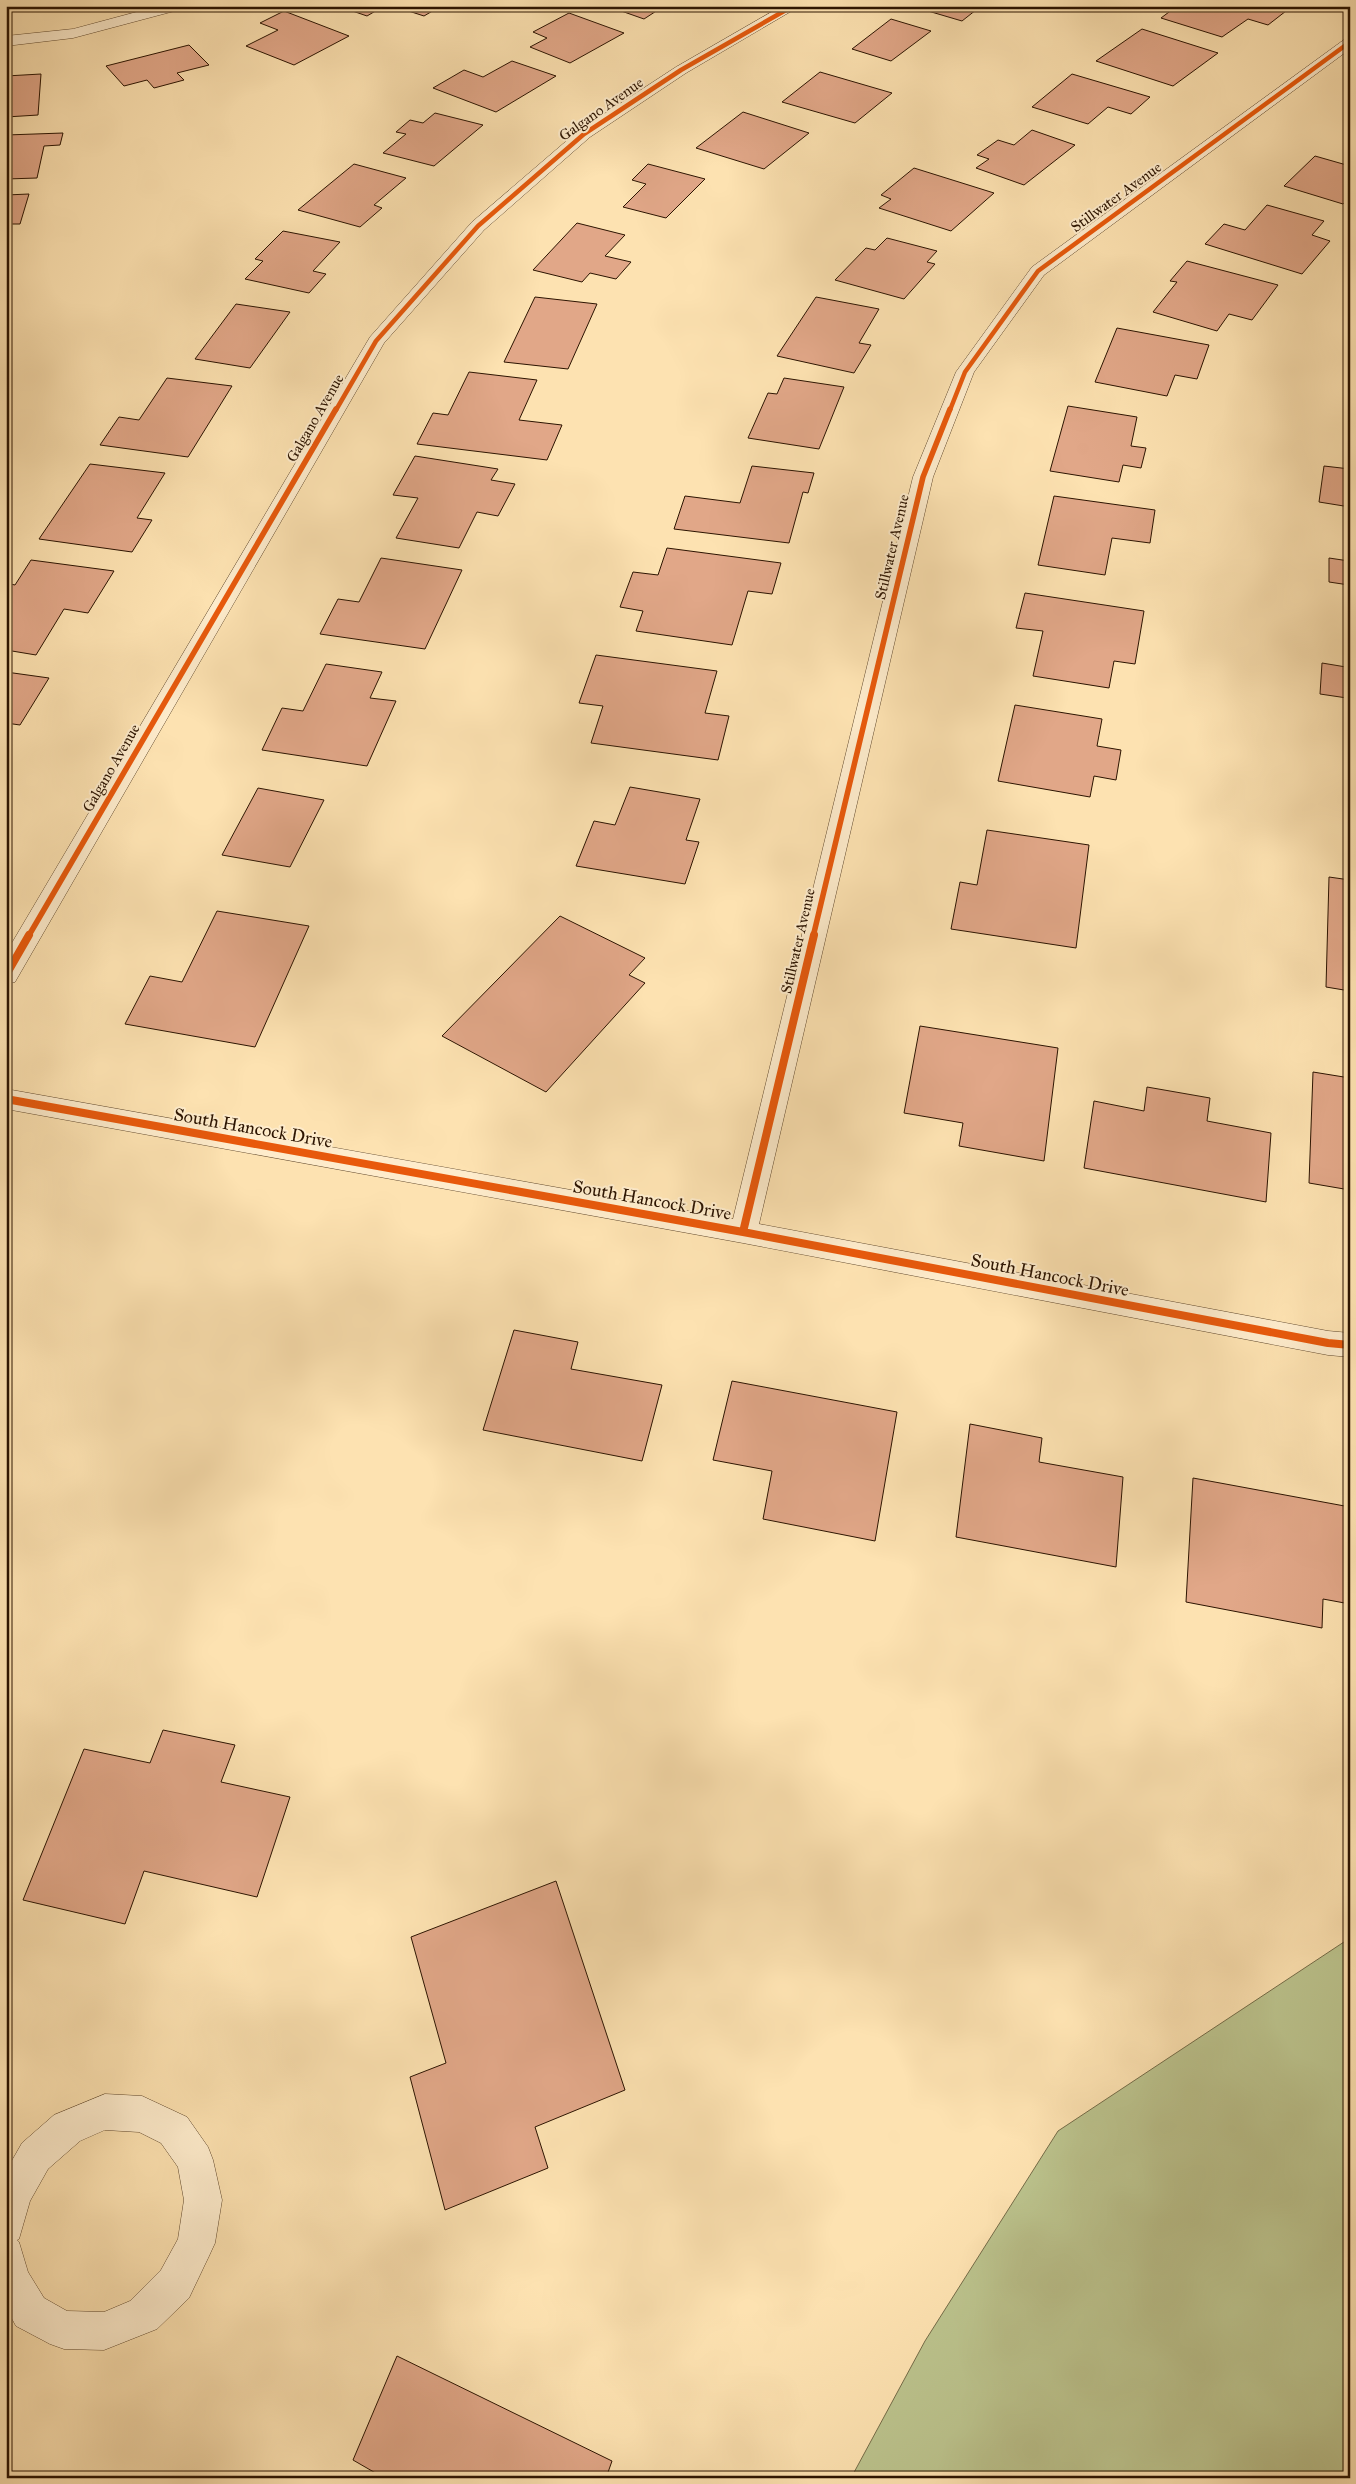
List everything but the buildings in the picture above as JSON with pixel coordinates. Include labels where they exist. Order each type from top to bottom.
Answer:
[{"type":"street","points":[[6,41],[73,33],[177,6]]},
{"type":"street","name":"Galgano Avenue","points":[[6,976],[376,342],[478,226],[584,134],[681,70],[793,6]]},
{"type":"street","name":"Stillwater Avenue","points":[[743,1232],[923,477],[965,372],[1038,271],[1350,42]]},
{"type":"street","name":"South Hancock Drive","points":[[6,1099],[743,1232],[1308,1340],[1350,1344]]},
{"type":"street","points":[[6,2255],[10,2278],[30,2312],[64,2330],[104,2331],[143,2315],[175,2284],[196,2243],[203,2200],[196,2160],[174,2130],[142,2114],[105,2112],[67,2128],[35,2156],[8,2204]]},
{"type":"green space","points":[[1350,1938],[1350,2478],[851,2478],[925,2341],[1058,2131]]},
{"type":"cycle path","points":[[6,975],[376,341],[478,226],[584,134],[681,70],[793,6]]},
{"type":"cycle path","points":[[743,1232],[923,477],[965,372],[1038,271],[1350,42]]},
{"type":"cycle path","points":[[6,1099],[743,1232],[1328,1343],[1350,1345]]}]
